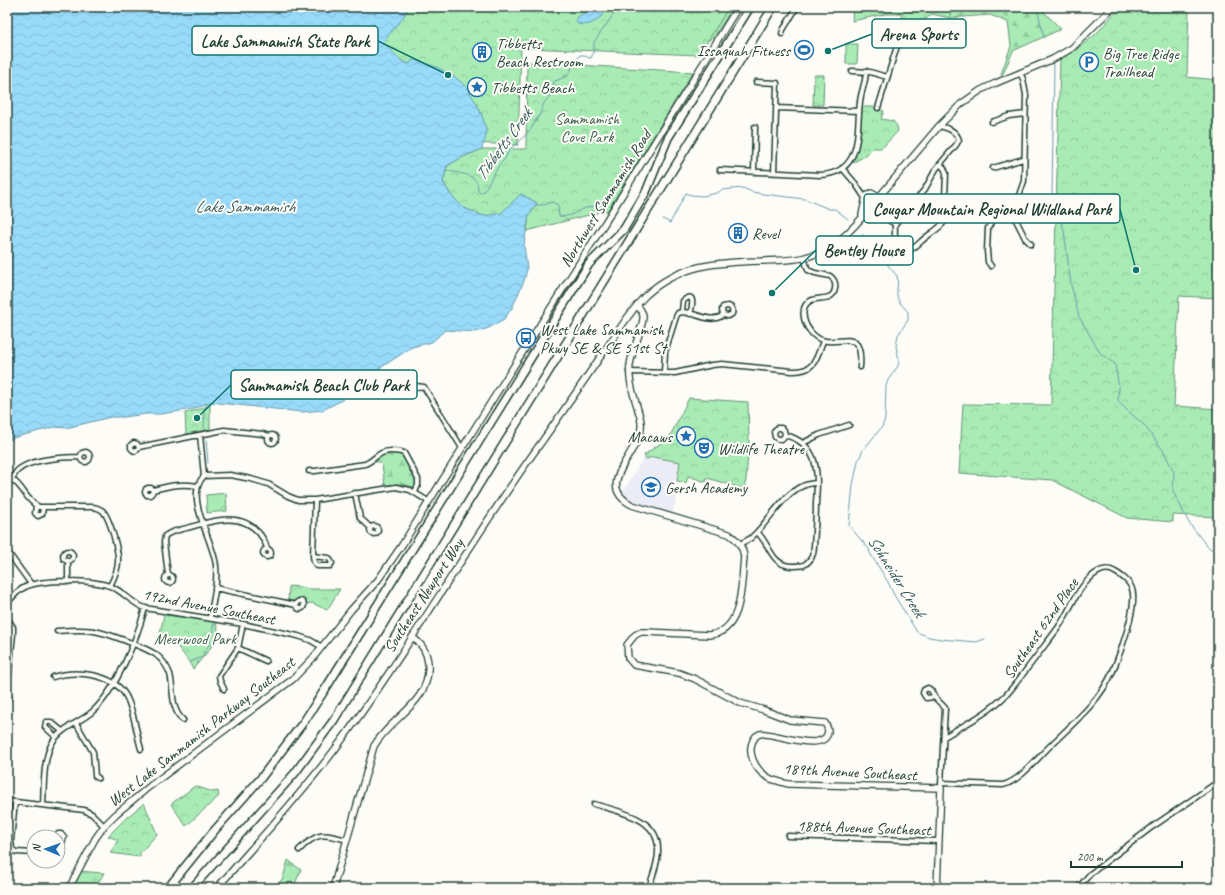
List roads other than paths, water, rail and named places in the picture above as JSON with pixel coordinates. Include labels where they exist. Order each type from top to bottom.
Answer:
[{"type":"highway","points":[[168,888],[214,831],[261,778],[305,720],[589,264],[624,229],[646,192],[668,138],[750,7]]},
{"type":"highway","points":[[192,888],[295,773],[334,720],[772,7]]},
{"type":"street","name":"Northwest Sammamish Road","points":[[491,402],[606,221],[738,7]]},
{"type":"street","points":[[782,34],[797,7]]},
{"type":"street","points":[[868,203],[888,184],[946,118],[961,104],[981,90],[1044,62],[1078,41],[1112,7]]},
{"type":"street","points":[[878,108],[897,46]]},
{"type":"street","points":[[852,70],[888,77]]},
{"type":"street","points":[[720,170],[825,174],[842,168],[856,149],[861,95],[866,78],[866,72]]},
{"type":"street","points":[[991,266],[988,262],[987,251],[988,228],[999,214],[1010,208],[1018,198],[1024,180],[1023,159],[1026,95],[1020,73]]},
{"type":"street","points":[[756,82],[778,83],[774,173]]},
{"type":"street","points":[[776,108],[859,111]]},
{"type":"street","points":[[992,122],[1009,116],[1025,114]]},
{"type":"street","points":[[946,118],[949,128]]},
{"type":"street","points":[[939,126],[949,128],[958,136],[959,140],[940,164],[925,189],[895,224],[895,244],[898,249],[903,251],[909,250],[940,227],[944,222],[946,173],[940,164]]},
{"type":"street","points":[[754,172],[755,127]]},
{"type":"street","points":[[993,168],[1023,159]]},
{"type":"street","points":[[842,168],[876,212],[895,224]]},
{"type":"street","points":[[855,183],[874,197],[884,217]]},
{"type":"street","points":[[868,203],[874,197]]},
{"type":"street","name":"Southeast Newport Way","points":[[217,888],[303,791],[326,761],[412,637],[518,473],[568,405],[637,304],[649,292],[670,278],[699,267],[721,262],[804,258],[831,247],[860,219],[868,203]]},
{"type":"street","points":[[1010,208],[1025,238],[1031,244]]},
{"type":"street","points":[[804,258],[808,270],[814,273],[830,276],[835,284],[835,290],[832,296],[811,300],[804,308],[803,316],[808,329],[813,335],[823,341],[834,342],[850,340],[857,343],[860,349],[860,367]]},
{"type":"street","points":[[682,312],[683,301],[689,298],[693,303],[690,314]]},
{"type":"street","points":[[637,304],[642,313],[643,320],[633,350],[629,372],[632,391],[641,420],[641,428],[638,442],[624,463],[617,482],[620,495],[624,499],[632,504],[721,531],[733,536],[740,544],[751,538],[792,492],[806,484],[817,483]]},
{"type":"street","points":[[664,372],[667,347],[678,313],[682,312],[711,318],[718,317],[723,314]]},
{"type":"street","points":[[629,372],[683,372],[705,366],[722,364],[804,371],[814,363],[823,341]]},
{"type":"street","points":[[417,387],[424,387],[462,448]]},
{"type":"street","name":"West Lake Sammamish Parkway Southeast","points":[[69,888],[90,846],[104,826],[116,814],[145,790],[292,680],[304,669],[384,572],[491,402]]},
{"type":"street","points":[[803,443],[814,437],[849,425]]},
{"type":"street","points":[[139,446],[216,431],[231,430],[269,436]]},
{"type":"street","points":[[200,435],[204,476],[197,486],[198,503],[216,564],[215,588],[210,618]]},
{"type":"street","points":[[757,532],[780,564],[801,566],[811,559],[814,546],[817,472],[814,460],[803,443],[798,439],[785,435]]},
{"type":"street","points":[[309,471],[365,464],[370,462],[382,452],[399,451],[404,453],[418,479],[415,492]]},
{"type":"street","points":[[12,479],[18,470],[27,465],[59,458],[80,457]]},
{"type":"street","points":[[204,476],[241,476],[268,484],[293,498],[304,500],[315,500],[393,487],[406,488],[428,501]]},
{"type":"street","points":[[7,478],[12,479],[17,483],[32,504],[36,506],[91,507],[99,508],[103,511],[117,544],[118,552],[118,564],[110,586]]},
{"type":"street","points":[[153,490],[181,484],[197,486]]},
{"type":"street","points":[[355,493],[360,518],[371,528]]},
{"type":"street","points":[[313,556],[330,558],[332,562],[331,565],[317,566],[314,562],[313,556],[315,500]]},
{"type":"street","points":[[36,506],[35,513],[38,516],[42,514],[43,507]]},
{"type":"street","points":[[168,575],[164,542],[165,536],[169,533],[203,524],[226,519],[245,522],[261,535],[267,549]]},
{"type":"street","name":"189th Avenue Southeast","points":[[740,544],[744,557],[740,598],[733,621],[726,629],[713,635],[641,632],[632,637],[626,649],[628,658],[634,665],[679,673],[695,679],[740,703],[790,720],[822,722],[827,725],[828,732],[822,740],[792,740],[772,734],[762,734],[756,736],[751,750],[753,760],[759,770],[769,778],[789,784],[941,786],[1003,785],[1010,783]]},
{"type":"street","points":[[7,551],[31,584]]},
{"type":"street","points":[[68,561],[68,582]]},
{"type":"street","name":"Southeast 62nd Place","points":[[944,737],[980,717],[1000,702],[1063,621],[1084,584],[1096,573],[1105,569],[1116,572],[1129,584],[1133,592],[1126,638],[1113,670],[1098,697],[1079,718],[1033,763],[1010,783]]},
{"type":"street","name":"192nd Avenue Southeast","points":[[7,604],[19,590],[31,584],[43,582],[94,582],[117,589],[134,604],[145,608],[243,624],[298,636],[310,640],[322,647]]},
{"type":"street","points":[[215,588],[296,605]]},
{"type":"street","points":[[43,804],[47,756],[51,745],[62,731],[95,709],[114,684],[132,644],[145,608]]},
{"type":"street","points":[[7,618],[13,627],[7,694],[9,696],[7,700]]},
{"type":"street","points":[[224,688],[219,676],[238,648],[243,624]]},
{"type":"street","points":[[57,631],[94,631],[111,636],[155,654],[164,662],[169,672],[177,712],[183,720]]},
{"type":"street","points":[[334,888],[374,746],[385,731],[415,702],[423,692],[428,666],[426,654],[420,644],[412,637]]},
{"type":"street","points":[[238,648],[266,661]]},
{"type":"street","points":[[53,677],[62,674],[79,673],[94,676],[114,684],[122,690],[128,700],[140,749]]},
{"type":"street","points":[[934,697],[942,703],[945,708],[937,888]]},
{"type":"street","points":[[56,737],[45,726],[46,722],[51,722],[62,731]]},
{"type":"street","points":[[76,723],[91,747],[93,752],[95,776],[98,778]]},
{"type":"street","points":[[1078,888],[1083,880],[1095,870],[1152,827],[1218,782]]},
{"type":"street","points":[[7,801],[84,810],[92,814],[104,826]]},
{"type":"street","points":[[16,802],[11,840],[12,849],[16,852],[26,853]]},
{"type":"street","points":[[594,804],[641,820],[654,832],[658,851],[649,888]]},
{"type":"street","points":[[299,850],[313,838],[322,835],[331,835],[347,840]]},
{"type":"street","name":"188th Avenue Southeast","points":[[788,836],[938,841]]},
{"type":"water","name":"Lake Sammamish","points":[[7,7],[409,7],[402,19],[385,39],[384,44],[402,61],[410,64],[412,60],[431,65],[443,70],[460,81],[473,97],[485,126],[486,136],[482,149],[447,166],[443,182],[451,195],[464,208],[484,216],[501,213],[521,194],[537,203],[529,215],[524,245],[527,269],[524,281],[512,308],[504,319],[489,328],[476,332],[445,330],[432,342],[412,347],[366,377],[342,400],[323,410],[302,412],[210,402],[193,409],[161,414],[111,417],[66,428],[55,427],[16,437],[7,441]]},
{"type":"water","points":[[593,7],[604,7],[605,11],[600,18],[586,25],[578,24],[576,22],[578,17]]},
{"type":"waterway","name":"Tibbetts Creek","points":[[446,170],[472,177],[475,180],[478,191],[480,193],[484,191],[510,149],[531,129],[540,114],[544,103],[555,90],[553,82],[567,76],[580,55],[591,58],[594,51],[594,42],[619,7]]},
{"type":"waterway","points":[[1037,7],[1044,38]]},
{"type":"waterway","points":[[1052,62],[1054,69],[1052,195],[1064,230],[1071,285],[1079,317],[1101,354],[1115,364],[1119,388],[1118,402],[1144,425],[1163,450],[1174,472],[1173,491],[1189,523],[1207,546],[1218,554]]},
{"type":"waterway","name":"Schneider Creek","points":[[663,219],[670,223],[686,193],[703,196],[717,193],[722,190],[743,188],[752,192],[763,194],[805,199],[829,209],[835,209],[848,219]]},
{"type":"waterway","name":"Schneider Creek","points":[[536,205],[544,205],[552,202],[558,205],[559,216],[567,216],[582,209],[605,204],[615,190],[617,190]]},
{"type":"waterway","name":"Schneider Creek","points":[[862,234],[897,276],[897,296],[900,303],[908,312],[908,320],[898,335],[896,346],[899,360],[898,366],[888,380],[886,386],[885,419],[882,427],[863,450],[858,461],[853,485],[849,526],[869,549],[894,595],[917,632],[929,637],[941,639],[976,642],[985,639]]},
{"type":"waterway","points":[[204,428],[205,403]]},
{"type":"waterway","points":[[206,439],[208,463]]},
{"type":"waterway","points":[[190,662],[202,657],[210,642],[214,624]]},
{"type":"place","name":"Issaquah Fitness","points":[[804,50]]},
{"type":"place","name":"Arena Sports","points":[[828,51]]},
{"type":"place","name":"Tibbetts Beach Restroom","points":[[482,52]]},
{"type":"place","name":"Big Tree Ridge Trailhead","points":[[1089,62]]},
{"type":"place","name":"Lake Sammamish State Park","points":[[448,75]]},
{"type":"place","name":"Tibbetts Beach","points":[[477,87]]},
{"type":"place","name":"Revel","points":[[738,233]]},
{"type":"place","name":"Cougar Mountain Regional Wildland Park","points":[[1136,270]]},
{"type":"place","name":"Bentley House","points":[[772,293]]},
{"type":"place","name":"West Lake Sammamish Pkwy SE & SE 51st St","points":[[526,338]]},
{"type":"place","name":"Sammamish Beach Club Park","points":[[197,418]]},
{"type":"place","name":"Macaws","points":[[686,436]]},
{"type":"place","name":"Wildlife Theatre","points":[[704,448]]},
{"type":"place","name":"Gersh Academy","points":[[651,487]]},
{"type":"park label","name":"Sammamish Cove Park","points":[[587,127]]},
{"type":"park label","name":"Meerwood Park","points":[[195,638]]}]
